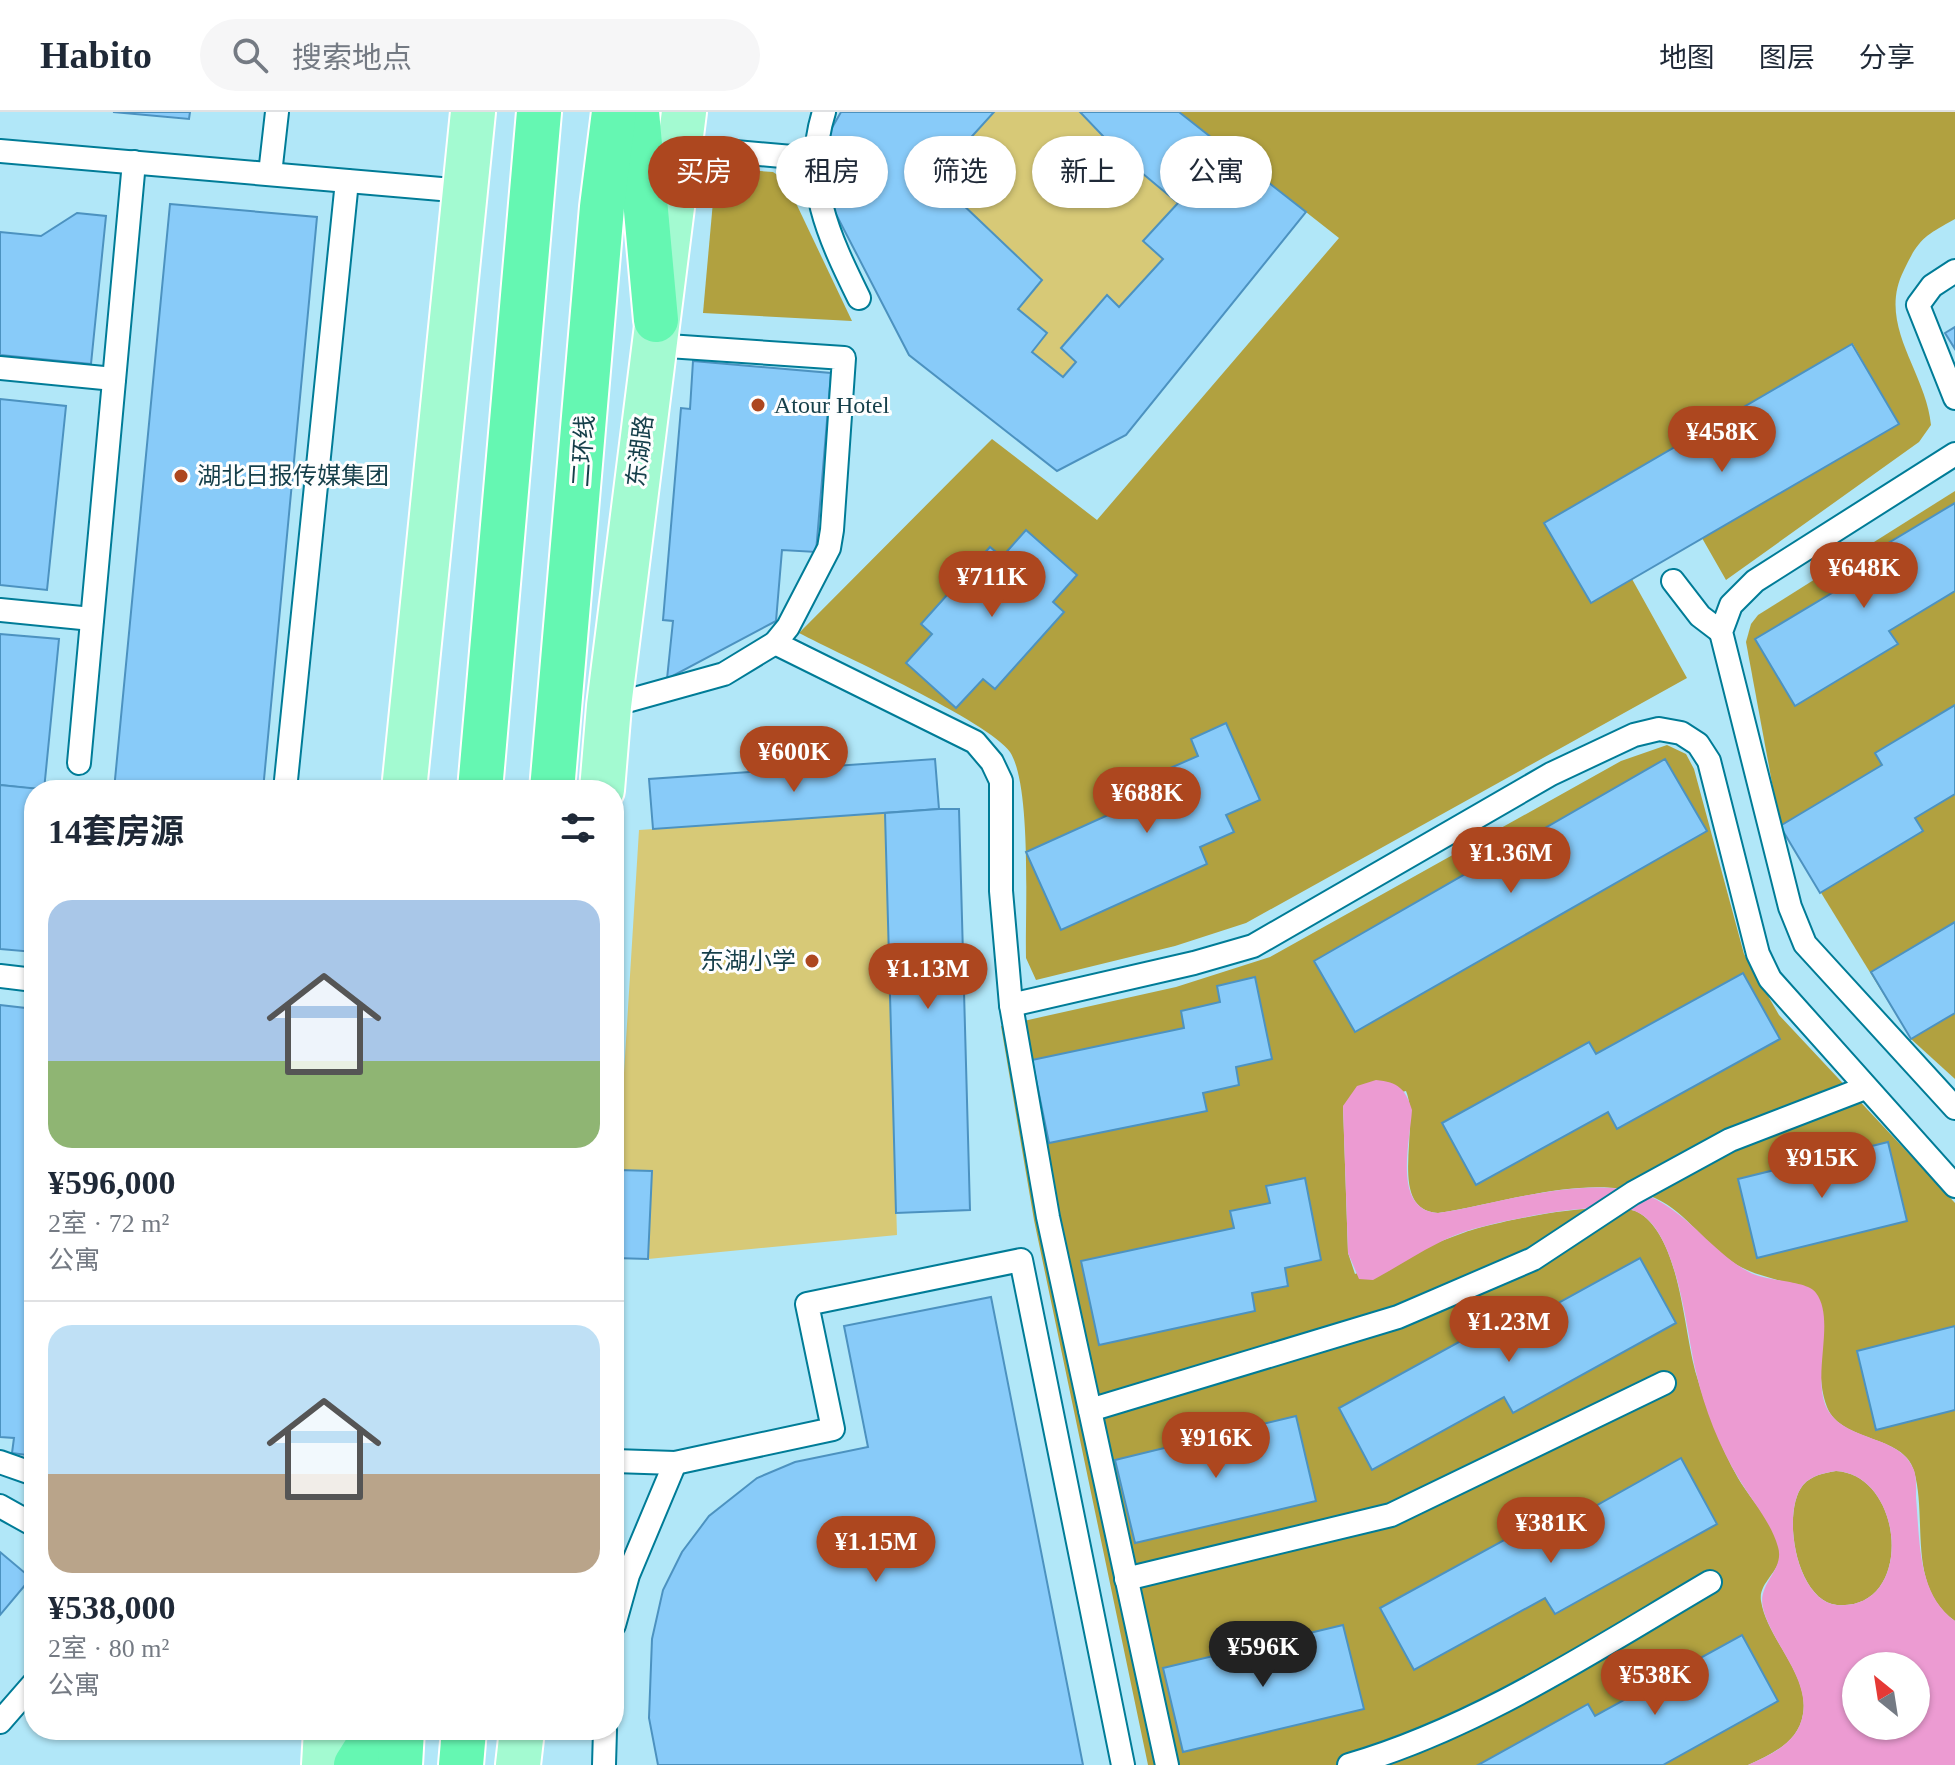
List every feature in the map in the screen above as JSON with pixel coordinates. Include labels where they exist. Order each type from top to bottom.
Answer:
[{"type":"highway","points":[[481,780],[539,112]]},
{"type":"highway","name":"二环线","points":[[553,780],[602,207],[614,112]]},
{"type":"highway","points":[[637,112],[655,332]]},
{"type":"highway","points":[[356,1765],[372,1740]]},
{"type":"highway","points":[[400,1765],[401,1740]]},
{"type":"highway","points":[[461,1765],[463,1740]]},
{"type":"main road","points":[[405,780],[473,112]]},
{"type":"main road","name":"东湖路","points":[[603,780],[609,706],[682,130]]},
{"type":"main road","points":[[324,1765],[325,1740]]},
{"type":"main road","points":[[518,1765],[521,1740]]},
{"type":"lane","points":[[270,174],[277,112]]},
{"type":"lane","points":[[819,136],[824,112]]},
{"type":"lane","points":[[682,130],[776,150]]},
{"type":"lane","points":[[0,151],[464,191]]},
{"type":"lane","points":[[79,763],[134,162]]},
{"type":"lane","points":[[286,780],[347,181]]},
{"type":"lane","points":[[821,208],[822,220],[859,298]]},
{"type":"lane","points":[[1955,271],[1932,286],[1918,305],[1955,398]]},
{"type":"lane","points":[[609,706],[724,674],[775,643],[788,627],[829,548],[844,358],[655,332]]},
{"type":"lane","points":[[0,368],[114,379]]},
{"type":"lane","points":[[1955,454],[1755,581],[1731,605],[1721,632],[1790,907],[1805,944],[1955,1108]]},
{"type":"lane","points":[[1673,581],[1700,616],[1721,632]]},
{"type":"lane","points":[[0,610],[92,619]]},
{"type":"lane","points":[[775,643],[975,742],[998,771],[1001,891],[1011,1005],[1048,1217],[1167,1765]]},
{"type":"lane","points":[[1011,1005],[1205,961],[1253,946],[1551,774],[1634,735],[1670,730],[1698,744],[1709,761],[1758,954],[1770,979],[1955,1186]]},
{"type":"lane","points":[[0,976],[24,979]]},
{"type":"lane","points":[[1090,1410],[1398,1317],[1533,1259],[1633,1193],[1730,1140],[1865,1088]]},
{"type":"lane","points":[[624,1461],[675,1463],[833,1429],[807,1304],[1021,1260],[1123,1765]]},
{"type":"lane","points":[[1126,1579],[1391,1515],[1664,1383]]},
{"type":"lane","points":[[0,1462],[24,1470]]},
{"type":"lane","points":[[624,1589],[675,1463]]},
{"type":"lane","points":[[0,1506],[24,1519]]},
{"type":"lane","points":[[1349,1765],[1402,1747],[1503,1702],[1710,1582]]},
{"type":"lane","points":[[0,1722],[24,1694]]},
{"type":"lane","points":[[604,1765],[605,1740]]},
{"type":"shaded area","points":[[994,112],[1080,112],[1103,136],[1032,136],[1032,208],[1144,208],[1144,175],[1160,188],[1160,208],[1177,208],[1163,259],[1119,307],[1106,295],[1061,348],[1076,362],[1063,377],[1032,352],[1046,333],[1018,309],[1042,280],[966,208],[1016,208],[1016,136],[972,136]]},
{"type":"shaded area","points":[[1179,112],[1955,112],[1955,219],[1919,244],[1897,290],[1899,329],[1921,386],[1931,425],[1919,442],[1726,580],[1702,538],[1898,424],[1853,344],[1545,523],[1591,603],[1632,579],[1687,678],[1246,923],[1175,946],[1036,980],[1026,958],[1022,792],[1010,752],[997,739],[945,707],[799,633],[992,439],[1097,520],[1339,238],[1272,185],[1272,136],[1209,136]]},
{"type":"shaded area","points":[[760,171],[773,172],[776,174],[776,208],[798,208],[852,321],[703,313],[712,208],[760,208]]},
{"type":"shaded area","points":[[1955,491],[1955,1079],[1911,1039],[1780,826],[1746,642],[1751,624],[1758,615]]},
{"type":"shaded area","points":[[1667,745],[1686,754],[1694,769],[1744,954],[1779,1015],[1955,1203],[1955,1621],[1940,1607],[1924,1571],[1918,1490],[1908,1459],[1898,1450],[1845,1427],[1834,1419],[1827,1407],[1821,1372],[1822,1309],[1791,1285],[1751,1272],[1731,1261],[1662,1201],[1626,1189],[1573,1188],[1438,1213],[1422,1208],[1413,1197],[1409,1182],[1410,1106],[1406,1091],[1343,1106],[1348,1253],[1355,1274],[1478,1228],[1525,1217],[1581,1209],[1627,1209],[1641,1214],[1655,1227],[1673,1266],[1692,1358],[1715,1429],[1738,1478],[1769,1523],[1778,1542],[1780,1559],[1763,1588],[1761,1601],[1771,1629],[1800,1685],[1803,1714],[1800,1724],[1783,1746],[1748,1765],[1148,1765],[1034,1220],[1001,1026],[1176,987],[1270,957],[1621,761]]},
{"type":"shaded area","points":[[885,813],[897,1235],[648,1259],[652,1171],[624,1170],[624,1073],[639,830]]},
{"type":"shaded area","points":[[1376,1080],[1400,1088],[1412,1110],[1407,1156],[1409,1188],[1414,1200],[1424,1209],[1438,1213],[1522,1196],[1584,1188],[1613,1188],[1640,1193],[1664,1204],[1749,1272],[1804,1286],[1816,1293],[1824,1319],[1821,1384],[1829,1412],[1848,1428],[1897,1450],[1914,1471],[1920,1548],[1927,1581],[1933,1596],[1955,1621],[1955,1765],[1748,1765],[1775,1752],[1790,1740],[1803,1714],[1803,1700],[1795,1673],[1773,1634],[1763,1608],[1764,1591],[1778,1563],[1778,1547],[1766,1520],[1732,1467],[1708,1414],[1678,1284],[1662,1239],[1651,1223],[1637,1212],[1622,1208],[1578,1209],[1501,1222],[1464,1232],[1373,1280],[1359,1279],[1348,1253],[1343,1106],[1357,1086]],"holes":[[[1836,1471],[1859,1478],[1876,1494],[1887,1517],[1892,1542],[1889,1566],[1879,1587],[1862,1601],[1837,1605],[1823,1600],[1802,1572],[1796,1554],[1793,1515],[1796,1498],[1803,1485],[1814,1477]]]},
{"type":"shaded area","points":[[1836,1471],[1859,1478],[1876,1494],[1887,1517],[1892,1542],[1889,1566],[1879,1587],[1862,1601],[1837,1605],[1823,1600],[1811,1588],[1796,1554],[1793,1534],[1796,1498],[1803,1485],[1814,1477]]},
{"type":"building","points":[[113,112],[190,112],[189,119]]},
{"type":"building","points":[[841,112],[994,112],[972,136],[904,136],[904,208],[966,208],[1042,280],[1018,309],[1047,333],[1032,352],[1063,377],[1076,362],[1061,348],[1107,295],[1119,307],[1163,259],[1143,241],[1173,208],[1272,208],[1272,185],[1306,212],[1126,435],[1057,471],[909,355],[833,208],[888,208],[888,136],[829,136]]},
{"type":"building","points":[[1080,112],[1179,112],[1209,136],[1160,136],[1160,188],[1144,175],[1144,136],[1103,136]]},
{"type":"building","points":[[170,204],[317,217],[264,780],[115,780]]},
{"type":"building","points":[[77,213],[106,216],[91,364],[0,355],[0,232],[41,236]]},
{"type":"building","points":[[1955,327],[1955,349],[1945,333]]},
{"type":"building","points":[[1852,344],[1899,424],[1591,603],[1544,523]]},
{"type":"building","points":[[693,361],[831,373],[816,552],[782,550],[776,621],[667,679],[673,621],[663,620],[681,408],[690,409]]},
{"type":"building","points":[[0,399],[66,406],[47,590],[0,585]]},
{"type":"building","points":[[1955,503],[1955,591],[1889,631],[1898,644],[1795,706],[1755,639],[1857,578],[1850,566]]},
{"type":"building","points":[[1026,530],[1077,575],[1053,602],[1064,612],[995,689],[983,679],[956,708],[906,663],[932,634],[921,624],[990,547],[1002,557]]},
{"type":"building","points":[[0,634],[59,639],[45,780],[24,780],[24,788],[0,785]]},
{"type":"building","points":[[1955,705],[1955,794],[1915,818],[1923,831],[1820,893],[1780,826],[1882,765],[1875,753]]},
{"type":"building","points":[[1226,723],[1260,800],[1226,815],[1234,832],[1200,847],[1207,864],[1061,930],[1026,852],[1168,788],[1161,772],[1198,756],[1191,739]]},
{"type":"building","points":[[935,759],[939,809],[653,829],[649,779]]},
{"type":"building","points":[[1665,759],[1707,831],[1355,1032],[1314,961]]},
{"type":"building","points":[[0,785],[24,787],[24,951],[0,949]]},
{"type":"building","points":[[959,809],[970,1210],[896,1213],[885,813]]},
{"type":"building","points":[[1955,922],[1955,1013],[1911,1039],[1871,972]]},
{"type":"building","points":[[1743,973],[1780,1039],[1617,1129],[1608,1112],[1476,1185],[1442,1123],[1589,1042],[1596,1054]]},
{"type":"building","points":[[1255,977],[1272,1059],[1236,1067],[1239,1085],[1203,1093],[1207,1111],[1049,1143],[1032,1060],[1184,1028],[1181,1011],[1220,1002],[1217,986]]},
{"type":"building","points":[[0,1005],[24,1008],[24,1455],[12,1453],[14,1438],[0,1437]]},
{"type":"building","points":[[1888,1142],[1907,1221],[1757,1258],[1738,1179]]},
{"type":"building","points":[[624,1170],[652,1171],[648,1259],[624,1258]]},
{"type":"building","points":[[1305,1178],[1321,1260],[1285,1268],[1288,1286],[1252,1293],[1255,1311],[1099,1345],[1081,1261],[1234,1228],[1230,1211],[1270,1203],[1266,1186]]},
{"type":"building","points":[[1640,1258],[1676,1323],[1513,1413],[1504,1397],[1372,1470],[1339,1408],[1486,1327],[1493,1339]]},
{"type":"building","points":[[991,1297],[1083,1765],[658,1765],[649,1718],[652,1639],[663,1590],[682,1552],[709,1516],[757,1478],[795,1462],[868,1447],[844,1326]]},
{"type":"building","points":[[1955,1326],[1955,1410],[1876,1430],[1857,1351]]},
{"type":"building","points":[[1296,1416],[1316,1501],[1135,1543],[1115,1460]]},
{"type":"building","points":[[1681,1458],[1717,1524],[1555,1614],[1545,1598],[1414,1670],[1380,1608],[1528,1527],[1535,1540]]},
{"type":"building","points":[[0,1552],[24,1572],[24,1586],[0,1615]]},
{"type":"building","points":[[1343,1625],[1364,1709],[1183,1752],[1163,1668]]},
{"type":"building","points":[[1742,1635],[1778,1701],[1663,1765],[1478,1765],[1588,1704],[1595,1716]]},
{"type":"place","name":"Atour Hotel","points":[[758,405]]},
{"type":"place","name":"湖北日报传媒集团","points":[[181,476]]},
{"type":"place","name":"东湖小学","points":[[812,961]]}]
